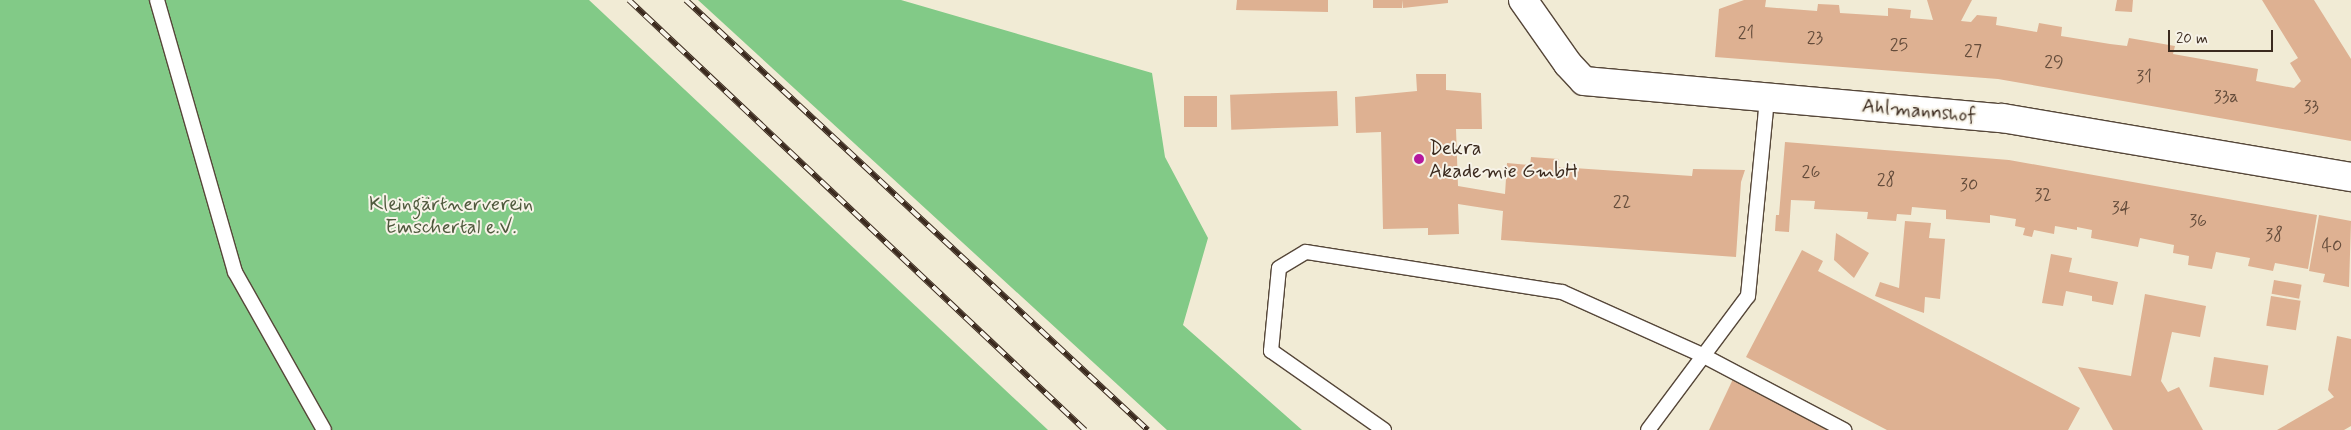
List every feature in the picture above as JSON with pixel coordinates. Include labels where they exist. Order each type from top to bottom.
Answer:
[{"type":"street","name":"Ahlmannshof","points":[[1523,0],[1568,64],[1584,81],[2002,118],[2351,177]]},
{"type":"lane","points":[[157,0],[235,272],[324,430]]},
{"type":"lane","points":[[1648,430],[1702,355],[1748,296],[1767,98]]},
{"type":"lane","points":[[1384,430],[1271,351],[1279,268],[1306,252],[1562,292],[1702,355],[1844,430]]},
{"type":"green space","name":"Kleingärtnerverein Emschertal e.V.","points":[[0,0],[589,0],[1048,430],[0,430]]},
{"type":"green space","points":[[698,0],[901,0],[1152,73],[1165,157],[1208,238],[1183,325],[1302,430],[1167,430]]},
{"type":"building","points":[[1237,0],[1328,0],[1328,12],[1236,10]]},
{"type":"building","points":[[1373,0],[1402,0],[1402,8],[1373,8]]},
{"type":"building","points":[[1402,0],[1448,0],[1448,3],[1403,8]]},
{"type":"building","points":[[1744,0],[1766,0],[1765,7],[1817,11],[1818,4],[1839,5],[1840,13],[1888,16],[1888,8],[1911,10],[1910,18],[1933,20],[1927,0],[1972,0],[1961,21],[1971,22],[1977,15],[1997,17],[1996,25],[2037,32],[2039,23],[2062,27],[2061,36],[2110,44],[2127,46],[2129,38],[2175,46],[2173,54],[2258,69],[2256,81],[2294,88],[2301,81],[2290,63],[2298,58],[2262,0],[2314,0],[2351,59],[2351,141],[1998,79],[1715,57],[1719,9]]},
{"type":"building","points":[[2117,0],[2133,0],[2132,12],[2115,11]]},
{"type":"building","points":[[1416,74],[1446,74],[1446,90],[1481,93],[1482,129],[1456,129],[1458,186],[1505,194],[1507,163],[1530,165],[1531,157],[1559,159],[1559,167],[1692,176],[1693,169],[1745,170],[1741,182],[1736,257],[1501,240],[1503,211],[1458,204],[1459,234],[1428,235],[1428,228],[1383,229],[1381,132],[1356,133],[1355,97],[1417,91]]},
{"type":"building","points":[[1337,91],[1338,126],[1231,130],[1230,95]]},
{"type":"building","points":[[1184,96],[1217,96],[1217,127],[1184,127]]},
{"type":"building","points":[[1785,142],[2009,160],[2317,215],[2308,269],[2275,263],[2273,271],[2248,266],[2250,258],[2216,252],[2212,269],[2188,265],[2189,256],[2173,253],[2174,245],[2140,238],[2138,247],[2091,238],[2092,230],[2077,227],[2077,230],[2055,226],[2054,234],[2034,230],[2032,237],[2023,235],[2025,228],[2015,226],[2016,219],[1990,215],[1990,223],[1946,219],[1946,210],[1912,207],[1911,215],[1897,214],[1896,221],[1867,219],[1868,212],[1814,209],[1815,201],[1791,200],[1789,232],[1775,231],[1776,215],[1779,215]]},
{"type":"building","points":[[2319,215],[2351,221],[2349,287],[2323,282],[2325,274],[2309,271]]},
{"type":"building","points":[[1905,221],[1931,223],[1929,238],[1945,239],[1940,299],[1925,297],[1924,313],[1875,296],[1880,282],[1899,288]]},
{"type":"building","points":[[1836,233],[1869,253],[1854,278],[1834,260]]},
{"type":"building","points":[[1802,250],[1823,261],[1818,271],[2080,408],[2068,430],[1887,430],[1746,357]]},
{"type":"building","points":[[2051,254],[2072,258],[2069,272],[2118,282],[2113,305],[2092,301],[2092,296],[2066,291],[2063,306],[2042,303]]},
{"type":"building","points":[[2274,280],[2302,285],[2299,299],[2272,294]]},
{"type":"building","points":[[2145,294],[2206,306],[2200,337],[2172,332],[2161,381],[2168,392],[2179,387],[2203,430],[2113,430],[2078,367],[2131,376]]},
{"type":"building","points":[[2271,296],[2301,301],[2296,330],[2266,326]]},
{"type":"building","points":[[2337,336],[2351,339],[2351,426],[2344,430],[2277,430],[2334,397],[2328,390]]},
{"type":"building","points":[[2214,357],[2268,366],[2264,395],[2209,387]]},
{"type":"building","points":[[1733,379],[1782,405],[1829,430],[1709,430]]},
{"type":"railway","points":[[629,0],[1085,430]]},
{"type":"railway","points":[[686,0],[1148,430]]},
{"type":"place","name":"Dekra Akademie GmbH","points":[[1419,159]]}]
